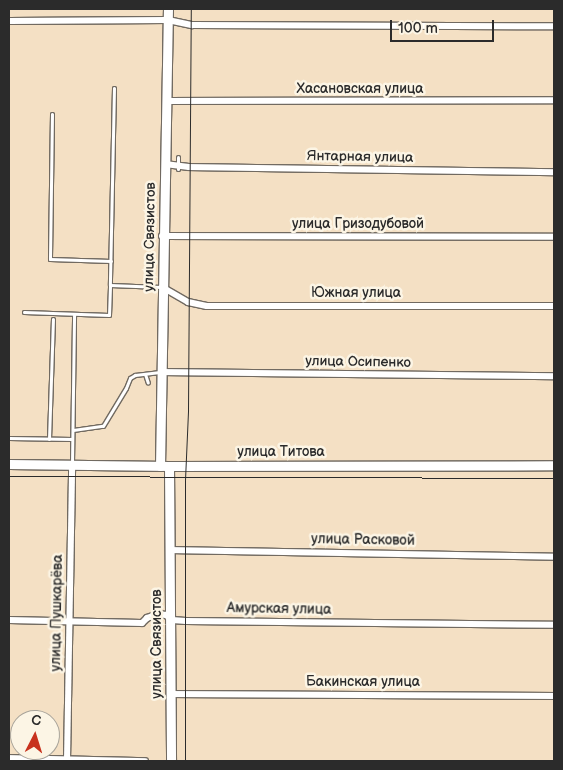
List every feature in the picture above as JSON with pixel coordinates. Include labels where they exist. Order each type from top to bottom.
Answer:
[{"type":"street","name":"улица Связистов","points":[[160,466],[162,236],[168,9]]},
{"type":"street","points":[[9,21],[168,20],[192,25],[554,26]]},
{"type":"street","name":"Хасановская улица","points":[[166,101],[554,100]]},
{"type":"street","name":"Янтарная улица","points":[[165,164],[178,168],[554,172]]},
{"type":"street","name":"улица Гризодубовой","points":[[162,236],[554,237]]},
{"type":"street","name":"Южная улица","points":[[162,287],[188,302],[207,306],[554,306]]},
{"type":"street","name":"улица Осипенко","points":[[162,372],[176,374],[554,376]]},
{"type":"street","name":"улица Титова","points":[[9,464],[160,466],[554,465]]},
{"type":"street","name":"улица Пушкарёва","points":[[67,760],[72,465]]},
{"type":"street","name":"улица Связистов","points":[[169,466],[172,620],[171,761]]},
{"type":"street","name":"улица Расковой","points":[[171,550],[554,557]]},
{"type":"street","name":"Амурская улица","points":[[9,620],[142,624],[147,618],[158,614],[166,615],[172,620],[554,625]]},
{"type":"street","name":"Бакинская улица","points":[[171,694],[554,696]]},
{"type":"street","points":[[9,758],[145,761]]},
{"type":"lane","points":[[24,312],[109,315],[114,88]]},
{"type":"lane","points":[[52,114],[50,259],[111,261]]},
{"type":"lane","points":[[178,158],[178,168]]},
{"type":"lane","points":[[110,285],[162,287]]},
{"type":"lane","points":[[72,465],[74,314]]},
{"type":"lane","points":[[49,439],[53,319]]},
{"type":"lane","points":[[73,430],[102,426],[126,388],[130,378],[135,374],[162,372]]},
{"type":"lane","points":[[145,374],[148,383]]},
{"type":"lane","points":[[9,438],[72,439]]},
{"type":"tram line","points":[[185,761],[185,480],[188,410],[191,9]]},
{"type":"tram line","points":[[9,476],[554,478]]}]
